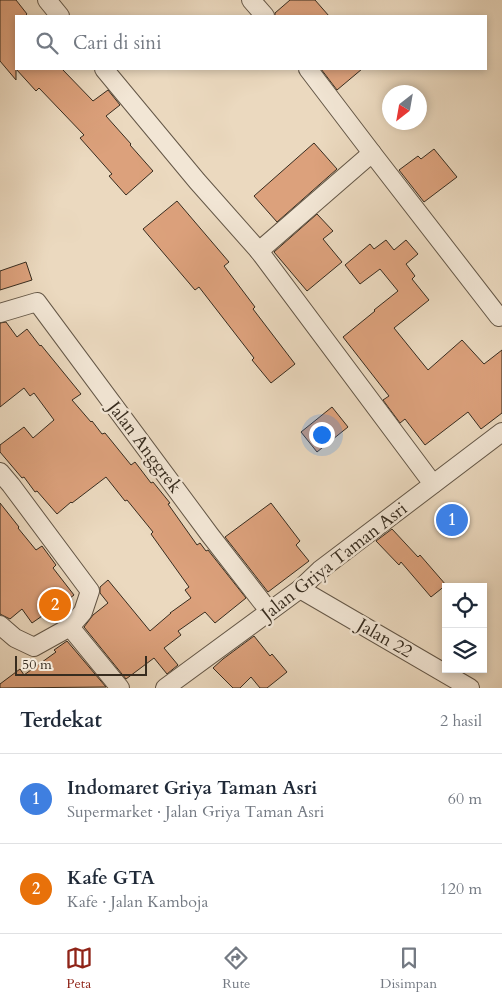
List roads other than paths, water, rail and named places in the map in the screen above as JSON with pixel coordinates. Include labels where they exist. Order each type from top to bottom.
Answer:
[{"type":"street","points":[[47,0],[59,15]]},
{"type":"street","points":[[251,0],[264,15]]},
{"type":"street","points":[[105,70],[197,181],[259,251],[433,484]]},
{"type":"street","points":[[309,70],[499,317]]},
{"type":"street","points":[[259,251],[372,153]]},
{"type":"street","name":"Jalan Anggrek","points":[[0,313],[36,302],[269,611]]},
{"type":"street","name":"Jalan Griya Taman Asri","points":[[165,688],[300,589],[320,570],[502,432]]},
{"type":"street","points":[[0,472],[90,591],[83,612],[70,627],[34,647],[15,638],[0,625]]},
{"type":"street","name":"Jalan 22","points":[[300,589],[470,688]]},
{"type":"street","points":[[70,627],[120,688]]},
{"type":"place","name":"Indomaret Griya Taman Asri","points":[[452,520]]},
{"type":"place","name":"Kafe GTA","points":[[55,605]]}]
